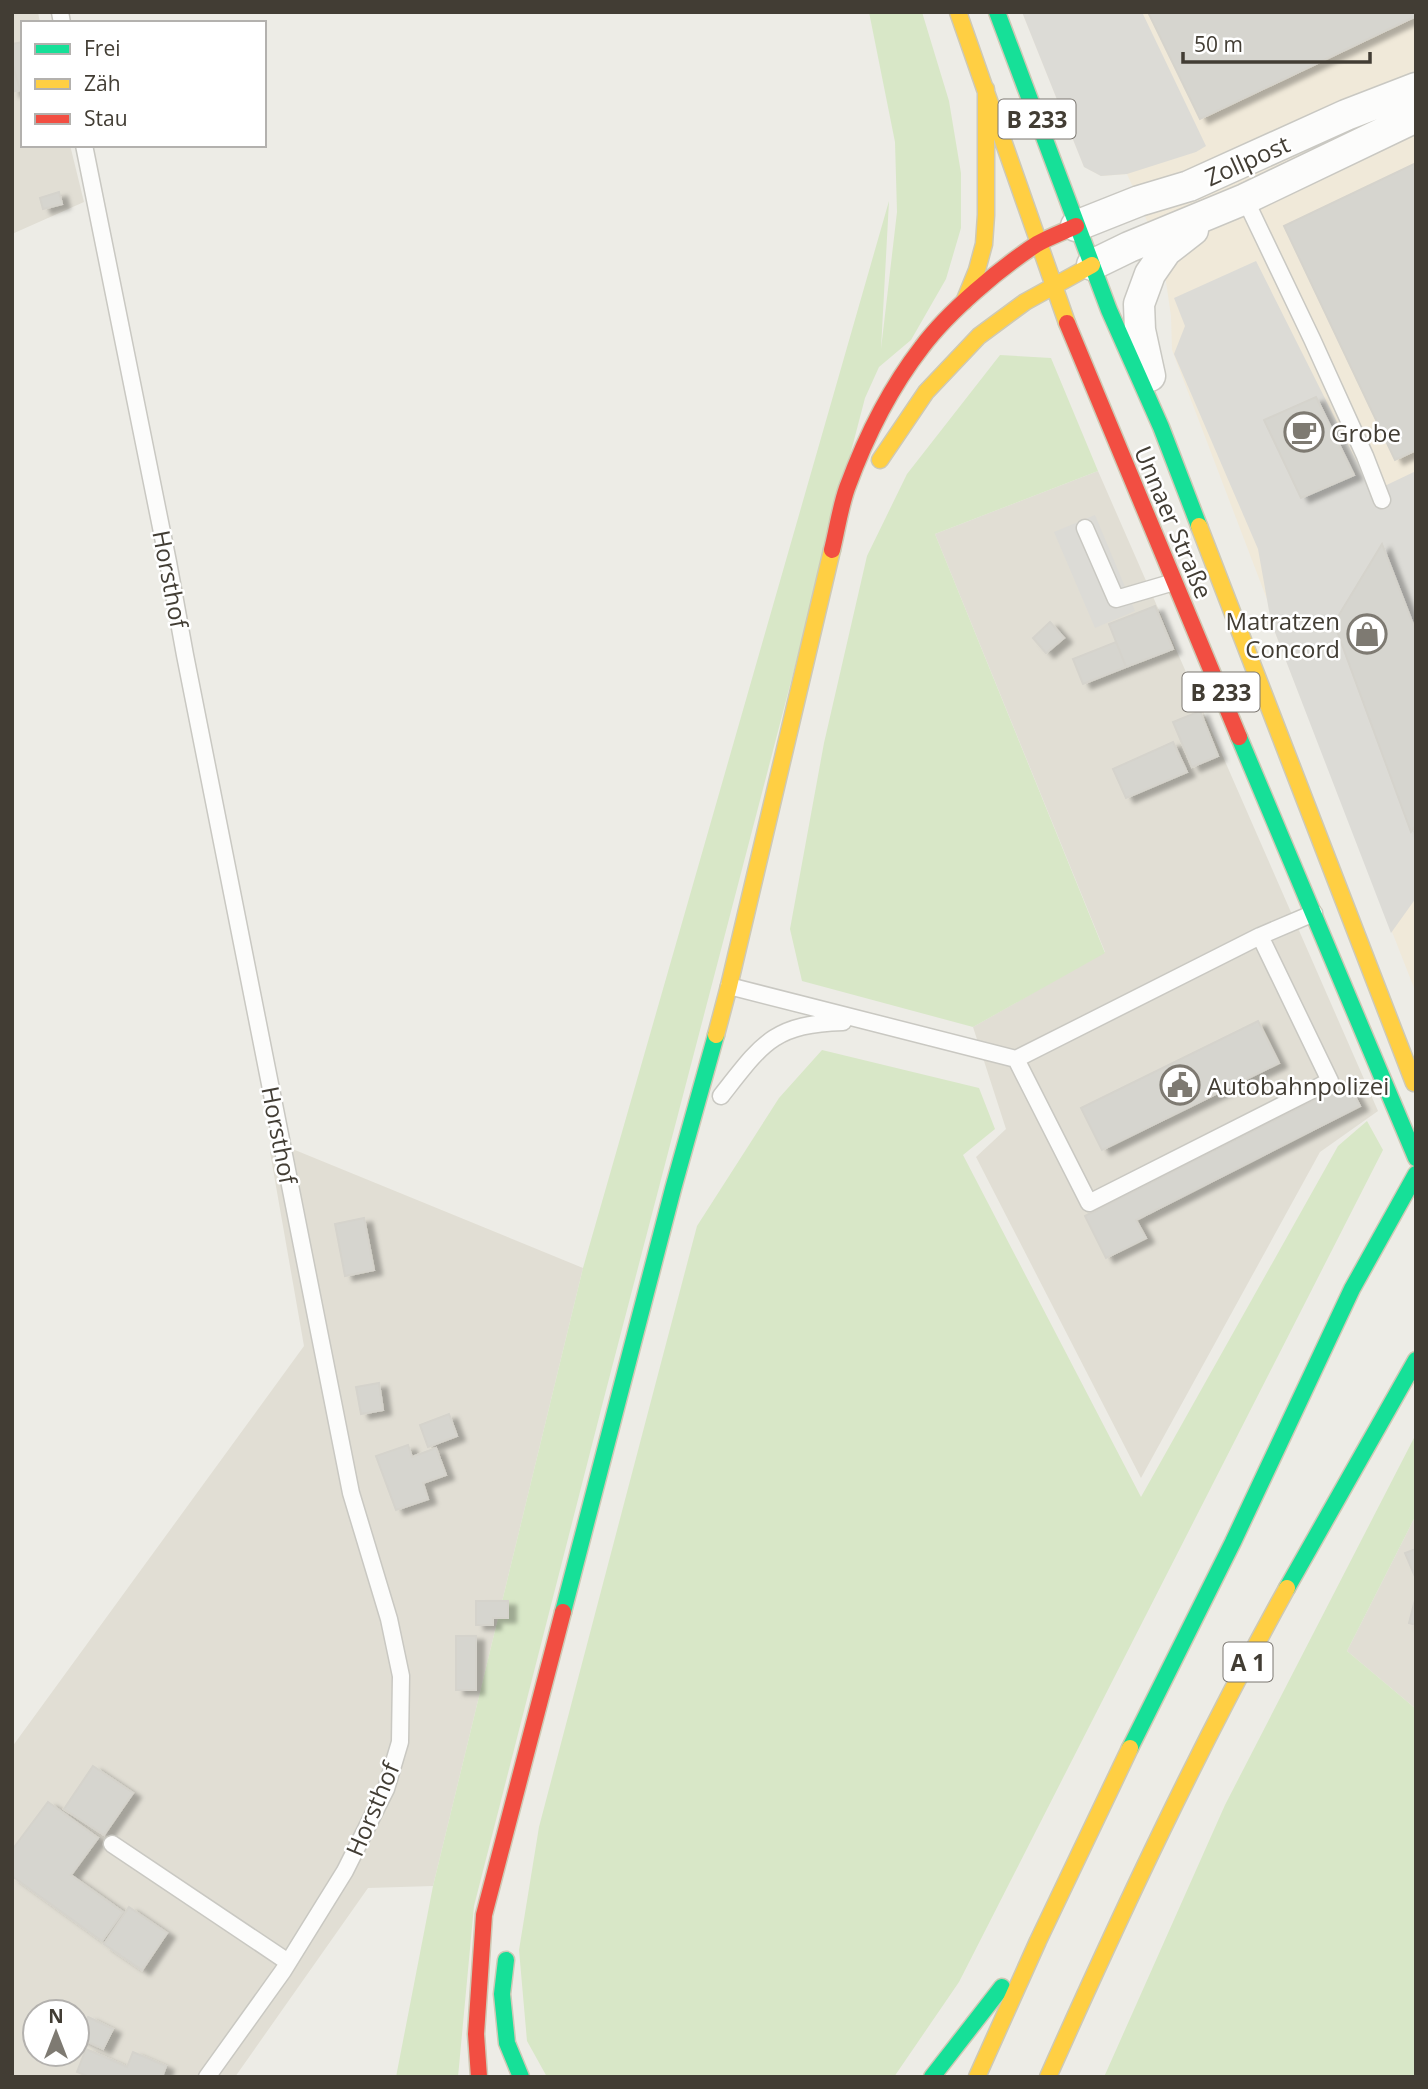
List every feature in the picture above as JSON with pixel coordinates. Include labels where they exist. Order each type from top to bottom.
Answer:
[{"type":"main road","name":"Unnaer Straße","points":[[958,12],[1053,286],[1089,379],[1416,1158]]},
{"type":"main road","name":"Unnaer Straße","points":[[997,12],[1076,226],[1109,310],[1161,427],[1416,1088]]},
{"type":"main road","points":[[964,302],[984,244],[986,89]]},
{"type":"main road","points":[[479,2077],[476,2034],[484,1915],[673,1189],[729,986],[846,491],[863,448],[890,396],[922,346],[964,302],[1039,243],[1076,226]]},
{"type":"main road","points":[[876,469],[881,457],[926,392],[979,336],[1025,302],[1092,265]]},
{"type":"main road","points":[[719,1102],[733,1057]]},
{"type":"main road","name":"A 1","points":[[978,2077],[1038,1941],[1129,1750],[1233,1542],[1352,1289],[1416,1174]]},
{"type":"main road","name":"A 1","points":[[1048,2077],[1185,1782],[1297,1569],[1416,1360]]},
{"type":"main road","points":[[932,2077],[1038,1941]]},
{"type":"main road","points":[[507,1943],[502,1994],[506,2031],[522,2077]]},
{"type":"main road","points":[[1076,2050],[1095,1971]]},
{"type":"street","name":"Zollpost","points":[[1076,226],[1139,201],[1189,186],[1346,115],[1416,88]]},
{"type":"street","name":"Zollpost","points":[[1092,265],[1245,199],[1416,117]]},
{"type":"street","name":"Zollpost","points":[[1161,427],[1140,330],[1139,304],[1150,274],[1166,251],[1214,213]]},
{"type":"lane","name":"Horsthof","points":[[84,147],[351,1493],[389,1619],[401,1676],[400,1742],[386,1789],[345,1871],[288,1962],[207,2077]]},
{"type":"lane","name":"Zollpost","points":[[1245,199],[1312,339],[1382,500]]},
{"type":"lane","points":[[1085,528],[1116,599],[1174,582]]},
{"type":"lane","points":[[729,986],[1016,1059],[1260,936],[1314,912]]},
{"type":"lane","points":[[1016,1059],[1089,1203],[1330,1081],[1260,936]]},
{"type":"lane","points":[[719,1102],[750,1060],[769,1040],[795,1027],[862,1021]]},
{"type":"lane","points":[[112,1844],[288,1962]]},
{"type":"shaded area","points":[[12,12],[38,12],[40,21],[21,21],[21,147],[70,147],[84,202],[12,234]]},
{"type":"shaded area","points":[[1022,12],[1416,12],[1416,993],[1271,622],[1268,602],[1172,350],[1171,316],[1163,261],[1139,201],[1127,174],[1101,176],[1084,167]]},
{"type":"shaded area","points":[[1022,12],[1142,12],[1206,146],[1196,152],[1127,174],[1101,176],[1084,167]]},
{"type":"shaded area","points":[[1256,261],[1372,492],[1416,471],[1416,898],[1391,933],[1271,622],[1258,549],[1174,354],[1185,326],[1174,298]]},
{"type":"shaded area","points":[[1098,471],[1378,1111],[1320,1152],[1141,1478],[976,1157],[1006,1129],[973,1027],[1105,952],[935,534]]},
{"type":"shaded area","points":[[1095,515],[1135,611],[1095,628],[1054,532]]},
{"type":"shaded area","points":[[290,1148],[583,1268],[433,1886],[368,1888],[235,2077],[12,2077],[12,1747],[304,1346],[270,1152]]},
{"type":"shaded area","points":[[1416,1515],[1416,1709],[1347,1651]]},
{"type":"green space","points":[[869,12],[922,12],[949,101],[961,173],[961,228],[946,279],[911,340],[879,367],[865,398],[474,1906],[458,2077],[396,2077],[433,1886],[583,1268],[889,201],[881,349],[897,212],[895,142]]},
{"type":"green space","points":[[1000,355],[1051,358],[1098,471],[935,534],[1105,953],[973,1027],[802,981],[790,929],[824,743],[867,556],[907,474]]},
{"type":"green space","points":[[822,1050],[979,1088],[995,1129],[963,1155],[1141,1497],[1338,1146],[1367,1121],[1383,1150],[959,1982],[894,2077],[547,2077],[527,2041],[519,1950],[539,1827],[697,1226],[779,1098]]},
{"type":"green space","points":[[1416,1434],[1416,1515],[1347,1651],[1416,1709],[1416,2077],[1104,2077],[1225,1805]]},
{"type":"building","points":[[1148,12],[1416,12],[1416,16],[1200,119]]},
{"type":"building","points":[[21,42],[20,90],[12,62],[12,44]]},
{"type":"building","points":[[12,62],[20,90],[12,92]]},
{"type":"building","points":[[1416,163],[1416,450],[1395,460],[1284,226]]},
{"type":"building","points":[[59,192],[62,204],[43,209],[40,198]]},
{"type":"building","points":[[1316,397],[1354,475],[1301,498],[1264,420]]},
{"type":"building","points":[[1382,544],[1416,632],[1416,825],[1411,832],[1334,623]]},
{"type":"building","points":[[1155,606],[1173,649],[1126,667],[1109,624]]},
{"type":"building","points":[[1050,622],[1064,638],[1046,653],[1033,638]]},
{"type":"building","points":[[1116,642],[1126,667],[1083,684],[1073,659]]},
{"type":"building","points":[[1200,711],[1218,756],[1192,767],[1173,722]]},
{"type":"building","points":[[1173,742],[1187,772],[1126,798],[1113,769]]},
{"type":"building","name":"Autobahnpolizei","points":[[1258,1021],[1279,1063],[1102,1150],[1081,1108]]},
{"type":"building","points":[[1348,1083],[1360,1106],[1136,1220],[1146,1238],[1106,1258],[1085,1216]]},
{"type":"building","points":[[364,1218],[374,1270],[345,1276],[335,1224]]},
{"type":"building","points":[[379,1383],[383,1410],[361,1414],[356,1387]]},
{"type":"building","points":[[449,1414],[457,1436],[428,1447],[420,1425]]},
{"type":"building","points":[[408,1445],[412,1457],[436,1448],[446,1475],[423,1483],[428,1499],[396,1510],[376,1456]]},
{"type":"building","points":[[1416,1549],[1416,1579],[1405,1553]]},
{"type":"building","points":[[1416,1596],[1416,1625],[1409,1623]]},
{"type":"building","points":[[476,1601],[508,1601],[508,1618],[493,1618],[493,1625],[476,1625]]},
{"type":"building","points":[[456,1636],[476,1636],[476,1690],[456,1690]]},
{"type":"building","points":[[93,1766],[133,1793],[104,1835],[64,1809]]},
{"type":"building","points":[[48,1802],[98,1838],[71,1875],[123,1912],[102,1941],[12,1876],[12,1850]]},
{"type":"building","points":[[129,1907],[167,1933],[142,1970],[104,1944]]},
{"type":"building","points":[[91,2018],[113,2029],[103,2049],[91,2043]]},
{"type":"building","points":[[91,2051],[127,2067],[133,2052],[166,2066],[162,2077],[90,2077],[77,2072],[79,2068],[91,2068]]},
{"type":"traffic: fast","points":[[997,12],[1109,310],[1161,427],[1199,526]]},
{"type":"traffic: fast","points":[[1239,737],[1416,1158]]},
{"type":"traffic: fast","points":[[563,1612],[716,1035]]},
{"type":"traffic: fast","points":[[1130,1748],[1233,1542],[1352,1289],[1416,1174]]},
{"type":"traffic: fast","points":[[1287,1588],[1416,1360]]},
{"type":"traffic: fast","points":[[506,1960],[502,1994],[507,2043],[521,2077]]},
{"type":"traffic: fast","points":[[932,2077],[1002,1987]]},
{"type":"traffic: slow","points":[[958,12],[1067,323]]},
{"type":"traffic: slow","points":[[964,302],[984,244],[986,89]]},
{"type":"traffic: slow","points":[[880,460],[926,392],[979,336],[1025,302],[1092,265]]},
{"type":"traffic: slow","points":[[1199,526],[1414,1083]]},
{"type":"traffic: slow","points":[[716,1035],[832,550]]},
{"type":"traffic: slow","points":[[1048,2077],[1162,1830],[1287,1588]]},
{"type":"traffic: slow","points":[[977,2077],[1130,1748]]},
{"type":"traffic: jam","points":[[832,550],[845,496],[862,451],[879,414],[922,347],[960,305],[1007,265],[1037,244],[1076,226]]},
{"type":"traffic: jam","points":[[1067,323],[1239,737]]},
{"type":"traffic: jam","points":[[479,2077],[476,2034],[484,1915],[563,1612]]},
{"type":"place","name":"Grobe","points":[[1304,432]]},
{"type":"place","name":"Matratzen Concord","points":[[1367,634]]},
{"type":"place","name":"Autobahnpolizei","points":[[1180,1085]]}]
